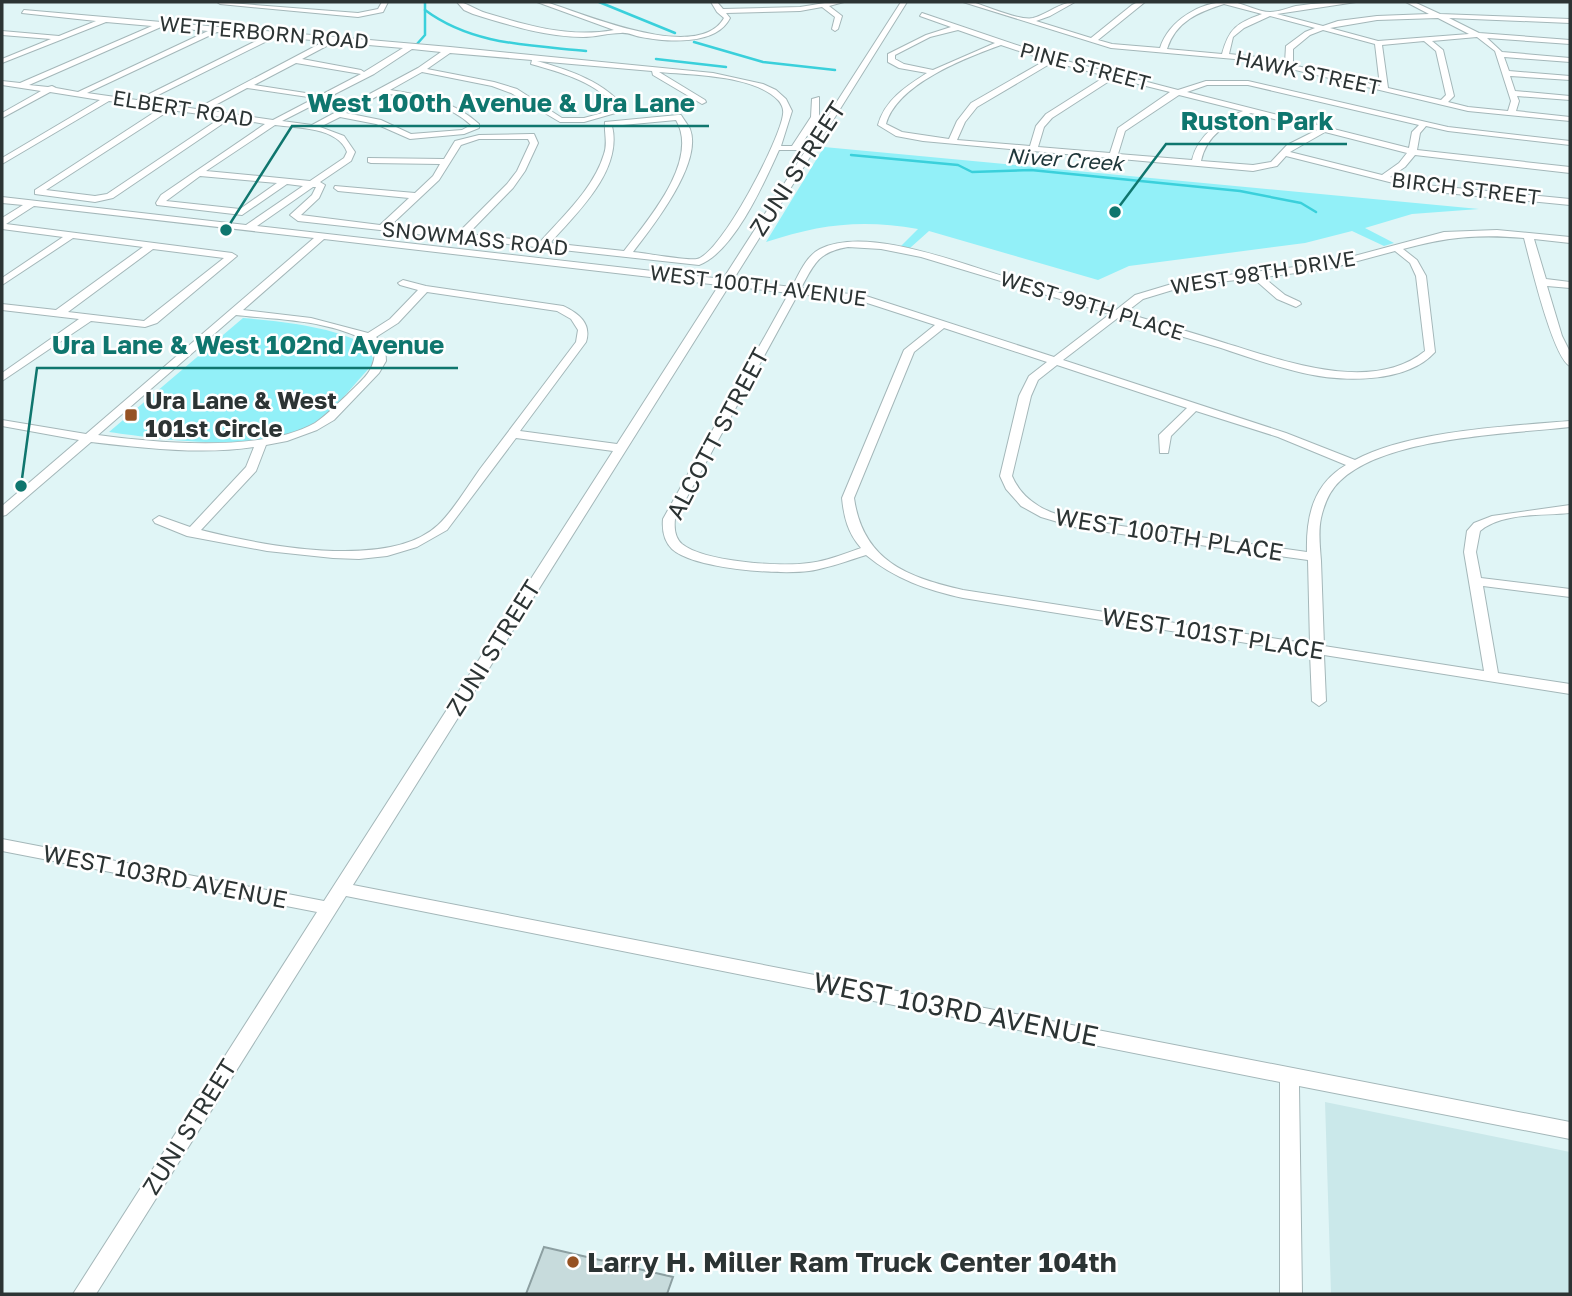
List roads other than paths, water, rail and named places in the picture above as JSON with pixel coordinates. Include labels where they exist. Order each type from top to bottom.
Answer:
[{"type":"street","points":[[220,2],[362,15],[381,11],[385,2]]},
{"type":"street","points":[[268,8],[279,2]]},
{"type":"street","points":[[460,2],[472,10],[546,34],[582,36],[619,31]]},
{"type":"street","points":[[540,2],[619,31],[660,38],[691,37],[714,31],[727,21],[714,2]]},
{"type":"street","points":[[719,11],[825,6],[841,2]]},
{"type":"street","name":"ZUNI STREET","points":[[84,1294],[904,2]]},
{"type":"street","name":"HAWK STREET","points":[[966,2],[1090,41],[1289,65],[1442,103],[1511,114],[1570,119]]},
{"type":"street","points":[[1049,2],[1068,4]]},
{"type":"street","points":[[1090,41],[1102,37],[1115,20],[1142,2]]},
{"type":"street","points":[[1163,51],[1168,32],[1178,22],[1224,2],[1378,43],[1475,34],[1570,41]]},
{"type":"street","points":[[1225,56],[1227,40],[1233,32],[1271,15],[1353,2]]},
{"type":"street","points":[[1409,2],[1494,46],[1500,54],[1513,93],[1511,114]]},
{"type":"street","points":[[1030,21],[1068,4]]},
{"type":"street","points":[[825,6],[841,19],[835,29]]},
{"type":"street","name":"WETTERBORN ROAD","points":[[24,12],[582,60],[675,70],[752,83],[781,96],[787,106],[788,118],[776,148],[741,213],[714,254],[704,261]]},
{"type":"street","name":"PINE STREET","points":[[922,15],[1052,60],[1414,152],[1433,160],[1570,172]]},
{"type":"street","points":[[1289,65],[1289,48],[1293,42],[1323,27],[1391,17],[1437,15],[1570,21]]},
{"type":"street","points":[[4,58],[105,19]]},
{"type":"street","points":[[22,85],[161,24]]},
{"type":"street","points":[[935,74],[898,65],[891,60],[892,54],[928,36],[959,27]]},
{"type":"street","points":[[81,93],[217,29]]},
{"type":"street","points":[[714,31],[724,33]]},
{"type":"street","points":[[2,33],[61,38]]},
{"type":"street","points":[[139,102],[275,34]]},
{"type":"street","points":[[1423,37],[1439,50],[1450,96],[1442,103]]},
{"type":"street","points":[[198,111],[298,61],[335,39]]},
{"type":"street","points":[[1000,43],[971,54],[900,95],[883,115],[882,125],[898,134],[952,142],[1262,168],[1274,164],[1298,142],[1325,130]]},
{"type":"street","points":[[1378,43],[1384,89]]},
{"type":"street","points":[[285,182],[250,209],[237,213],[160,204],[175,190],[272,122],[371,72],[412,46]]},
{"type":"street","points":[[313,128],[421,70],[450,49]]},
{"type":"street","name":"WETTERBORN ROAD","points":[[421,70],[494,84],[560,120],[584,120],[622,110],[612,99],[576,77],[505,54]]},
{"type":"street","points":[[1500,54],[1570,60]]},
{"type":"street","points":[[576,77],[574,69],[582,60]]},
{"type":"street","points":[[952,142],[961,121],[974,105],[1052,60]]},
{"type":"street","points":[[298,61],[361,72]]},
{"type":"street","points":[[656,68],[656,73],[702,102]]},
{"type":"street","points":[[1506,73],[1570,78]]},
{"type":"street","points":[[1033,149],[1040,126],[1048,116],[1113,75]]},
{"type":"street","points":[[1113,156],[1121,130],[1179,92],[1206,83],[1239,82],[1478,134],[1570,143]]},
{"type":"street","name":"ELBERT ROAD","points":[[2,83],[52,88],[313,128],[342,138],[349,144],[352,152],[337,168],[248,228]]},
{"type":"street","points":[[246,86],[312,96]]},
{"type":"street","points":[[2,116],[52,88]]},
{"type":"street","points":[[338,114],[378,122],[406,137],[464,132],[476,126],[463,114],[439,103],[382,91]]},
{"type":"street","points":[[1513,93],[1570,98]]},
{"type":"street","points":[[4,160],[110,97]]},
{"type":"street","points":[[776,148],[795,148],[815,117],[816,99]]},
{"type":"street","points":[[170,106],[44,185],[38,192],[95,199],[110,196],[229,116]]},
{"type":"street","points":[[1196,163],[1199,146],[1207,136],[1249,111]]},
{"type":"street","points":[[541,246],[592,186],[606,160],[611,141],[608,124],[666,116],[681,119],[687,144],[677,180],[626,255]]},
{"type":"street","points":[[1382,178],[1399,168],[1414,152],[1416,132],[1424,124]]},
{"type":"street","points":[[381,229],[417,196],[448,162],[461,141],[498,135],[528,134],[534,143],[521,171],[510,186],[460,237]]},
{"type":"street","name":"BIRCH STREET","points":[[1285,153],[1425,188],[1570,202]]},
{"type":"street","points":[[371,160],[448,162]]},
{"type":"street","points":[[199,173],[321,186],[314,197],[295,194]]},
{"type":"street","points":[[338,188],[417,196]]},
{"type":"street","name":"SNOWMASS ROAD","points":[[314,197],[294,216],[381,229],[704,261]]},
{"type":"street","name":"WEST 100TH AVENUE","points":[[2,200],[797,289],[877,301],[1321,449],[1356,465]]},
{"type":"street","points":[[2,224],[31,204]]},
{"type":"street","points":[[2,224],[70,236],[232,256],[151,322],[142,324],[2,307]]},
{"type":"street","name":"WEST 98TH DRIVE","points":[[1028,506],[1011,487],[1006,468],[1029,385],[1056,359],[1139,297],[1172,285],[1328,266],[1456,234],[1570,240]]},
{"type":"street","points":[[2,282],[70,236]]},
{"type":"street","points":[[1528,236],[1557,336],[1570,363]]},
{"type":"street","points":[[2,512],[321,237]]},
{"type":"street","points":[[58,314],[152,245]]},
{"type":"street","name":"WEST 99TH PLACE","points":[[811,261],[822,250],[843,245],[893,249],[956,264],[1304,370],[1341,375],[1377,372],[1419,363],[1431,347],[1421,276],[1414,262],[1398,249]]},
{"type":"street","name":"ALCOTT STREET","points":[[811,261],[669,519],[668,532],[679,547],[696,555],[766,567],[810,567],[866,551]]},
{"type":"street","points":[[1255,275],[1281,297],[1296,304]]},
{"type":"street","points":[[159,520],[191,533],[332,554],[390,551],[425,539],[443,527],[514,434],[581,342],[584,334],[581,323],[572,313],[541,304],[425,289],[402,282]]},
{"type":"street","points":[[1542,282],[1570,285]]},
{"type":"street","points":[[369,337],[394,321],[425,289]]},
{"type":"street","points":[[2,423],[148,443],[260,445],[312,429],[340,407],[381,361],[380,345],[369,337],[318,323],[234,312]]},
{"type":"street","points":[[2,378],[88,318]]},
{"type":"street","points":[[866,551],[853,530],[848,515],[848,498],[909,350],[944,323]]},
{"type":"street","points":[[1557,336],[1570,338]]},
{"type":"street","points":[[1164,451],[1165,435],[1195,406]]},
{"type":"street","points":[[1319,701],[1312,557],[1317,503],[1335,480],[1356,465],[1417,445],[1570,424]]},
{"type":"street","points":[[514,434],[620,448]]},
{"type":"street","points":[[191,533],[252,468],[260,445]]},
{"type":"street","name":"WEST 100TH PLACE","points":[[1028,506],[1054,519],[1078,524],[1312,557]]},
{"type":"street","points":[[1492,677],[1470,542],[1478,527],[1499,519],[1570,509]]},
{"type":"street","name":"WEST 101ST PLACE","points":[[866,551],[912,579],[943,590],[1318,651],[1570,688]]},
{"type":"street","points":[[1476,581],[1570,593]]},
{"type":"street","name":"WEST 103RD AVENUE","points":[[2,845],[328,908]]},
{"type":"street","name":"WEST 103RD AVENUE","points":[[341,888],[1570,1130]]},
{"type":"street","points":[[1289,1074],[1291,1294]]},
{"type":"waterway","points":[[425,2],[425,10]]},
{"type":"waterway","name":"Niver Creek","points":[[599,2],[675,33]]},
{"type":"waterway","points":[[417,44],[425,35],[425,10]]},
{"type":"waterway","points":[[425,10],[443,22],[482,37],[522,45],[586,51]]},
{"type":"waterway","name":"Niver Creek","points":[[694,42],[763,62],[835,70]]},
{"type":"waterway","points":[[656,59],[726,67]]},
{"type":"waterway","name":"Niver Creek","points":[[851,155],[958,165],[972,172],[1031,170],[1240,191],[1301,203],[1316,212]]},
{"type":"place","name":"Ruston Park","points":[[1115,212]]},
{"type":"place","name":"West 100th Avenue & Ura Lane","points":[[226,230]]},
{"type":"place","name":"Ura Lane & West 101st Circle","points":[[131,415]]},
{"type":"place","name":"Ura Lane & West 102nd Avenue","points":[[21,486]]},
{"type":"place","name":"Larry H. Miller Ram Truck Center 104th","points":[[573,1262]]}]
